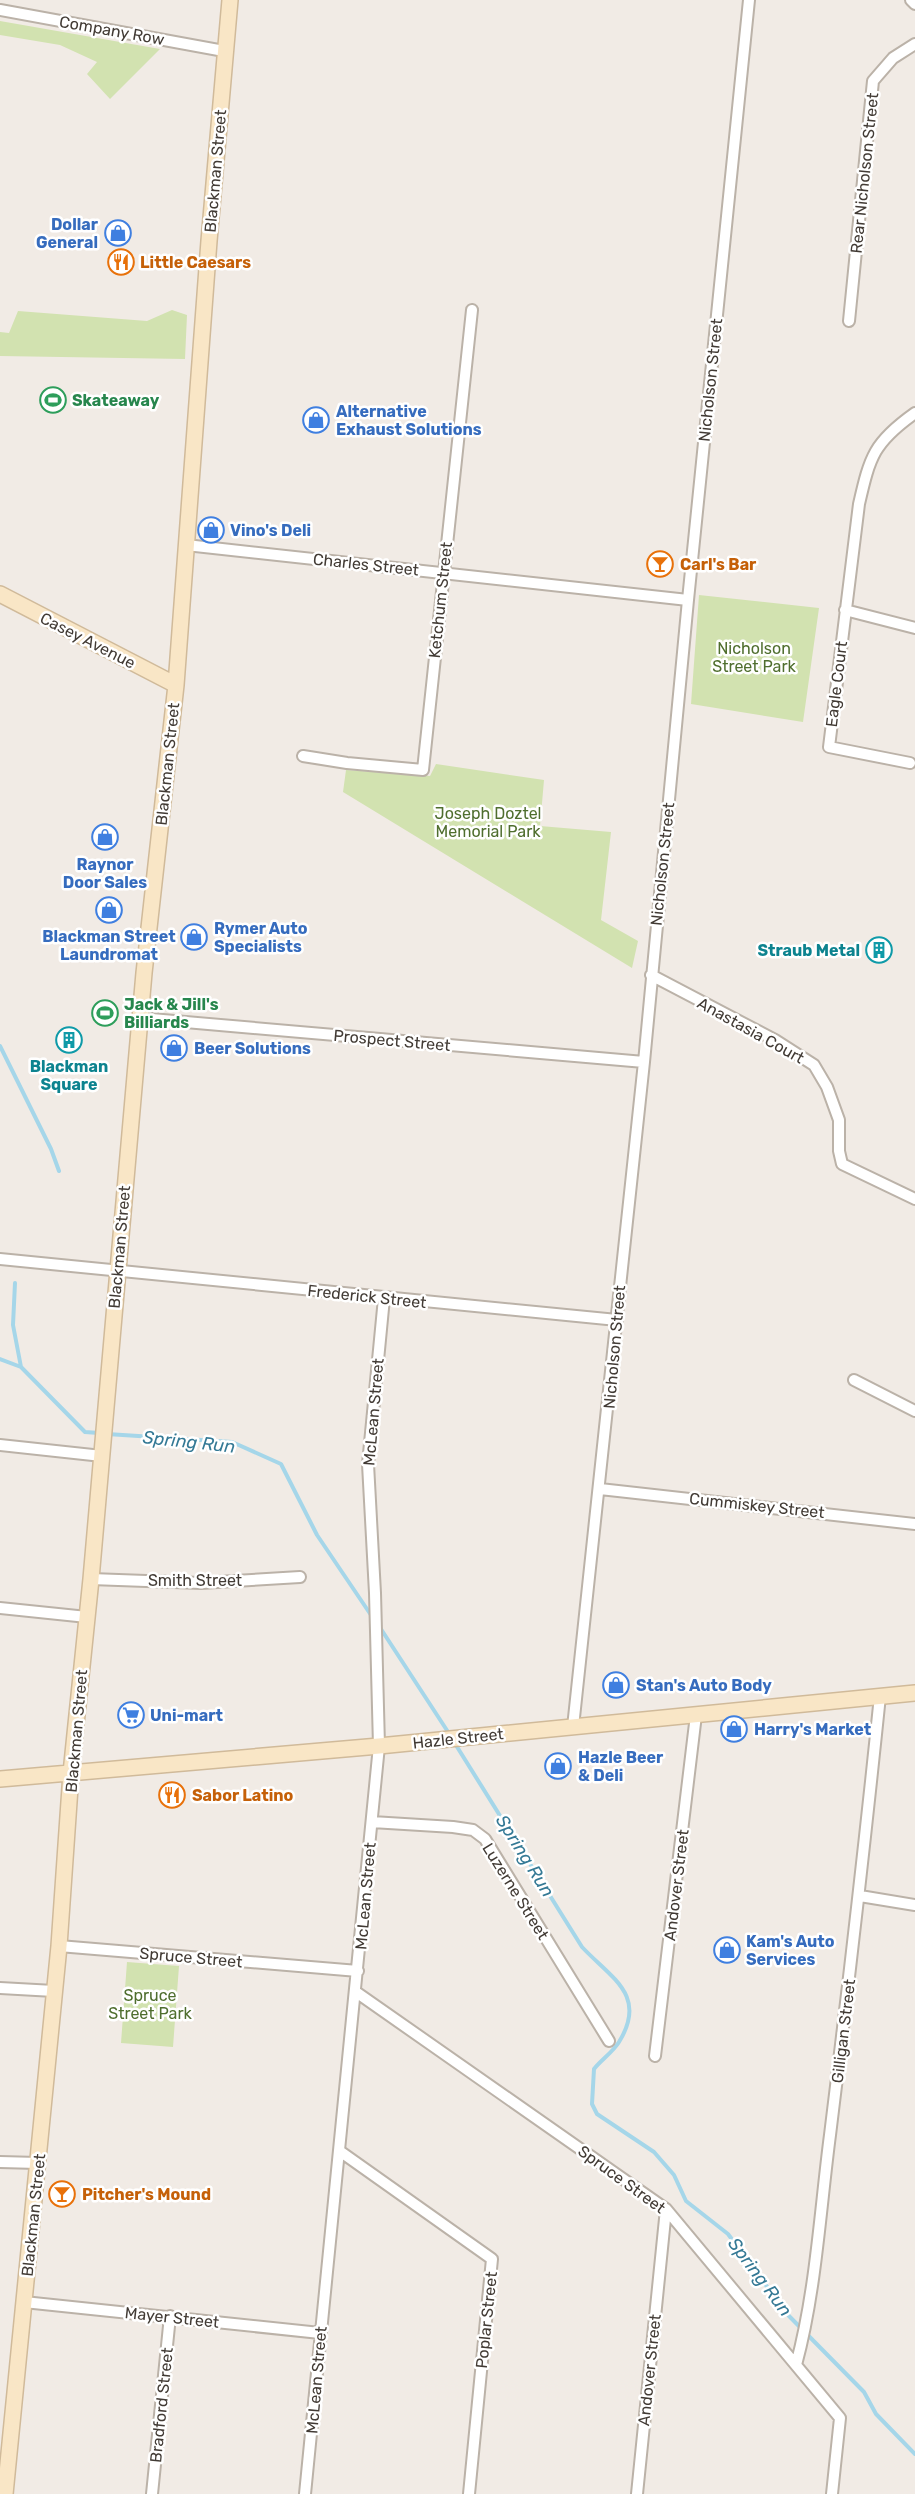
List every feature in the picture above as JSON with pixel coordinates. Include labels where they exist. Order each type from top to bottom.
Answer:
[{"type":"main road","name":"Blackman Street","points":[[5,2494],[5,2432],[24,2302],[38,2163],[140,1018],[176,685],[224,51],[230,0]]},
{"type":"main road","name":"Casey Avenue","points":[[0,594],[176,685]]},
{"type":"main road","name":"Hazle Street","points":[[0,1779],[379,1746],[915,1693]]},
{"type":"street","name":"Nicholson Street","points":[[573,1727],[644,1062],[749,0]]},
{"type":"street","points":[[911,0],[915,4]]},
{"type":"street","name":"Company Row","points":[[0,10],[224,51]]},
{"type":"street","name":"Rear Nicholson Street","points":[[849,321],[873,81],[893,58],[915,44]]},
{"type":"street","name":"Ketchum Street","points":[[303,756],[347,763],[423,770],[472,310]]},
{"type":"street","name":"Eagle Court","points":[[910,763],[829,747],[859,504],[867,469],[876,447],[915,413]]},
{"type":"street","name":"Charles Street","points":[[186,545],[688,600]]},
{"type":"street","points":[[845,610],[915,628]]},
{"type":"street","name":"Anastasia Court","points":[[651,975],[775,1040],[814,1065],[827,1087],[839,1120],[838,1151],[842,1164],[915,1199]]},
{"type":"street","name":"Prospect Street","points":[[140,1018],[644,1062]]},
{"type":"street","name":"Frederick Street","points":[[0,1259],[617,1320]]},
{"type":"street","name":"McLean Street","points":[[305,2494],[320,2333],[341,2152],[379,1746],[375,1593],[368,1464],[384,1298]]},
{"type":"street","points":[[854,1380],[915,1411]]},
{"type":"street","points":[[0,1445],[102,1456]]},
{"type":"street","name":"Cummiskey Street","points":[[600,1489],[915,1524]]},
{"type":"street","name":"Smith Street","points":[[91,1579],[201,1583],[300,1577]]},
{"type":"street","points":[[0,1608],[87,1617]]},
{"type":"street","name":"Gilligan Street","points":[[796,2365],[806,2326],[860,1896],[880,1696]]},
{"type":"street","name":"Andover Street","points":[[655,2056],[696,1715]]},
{"type":"street","name":"Luzerne Street","points":[[372,1822],[453,1827],[472,1830],[484,1839],[609,2041]]},
{"type":"street","points":[[860,1896],[915,1905]]},
{"type":"street","name":"Spruce Street","points":[[59,1946],[358,1971]]},
{"type":"street","points":[[0,1988],[54,1991]]},
{"type":"street","name":"Spruce Street","points":[[356,1992],[666,2210],[840,2418],[832,2494]]},
{"type":"street","name":"Poplar Street","points":[[341,2152],[492,2259],[469,2494]]},
{"type":"street","points":[[0,2162],[38,2163]]},
{"type":"street","name":"Andover Street","points":[[637,2494],[666,2210]]},
{"type":"street","name":"Mayer Street","points":[[24,2302],[320,2333]]},
{"type":"street","name":"Bradford Street","points":[[152,2494],[170,2316]]},
{"type":"green space","points":[[0,21],[160,49],[110,99],[87,74],[97,62],[60,45],[0,35]]},
{"type":"green space","points":[[172,310],[187,315],[185,359],[0,356],[0,332],[9,333],[18,311],[147,321]]},
{"type":"green space","name":"Nicholson Street Park","points":[[699,595],[819,608],[803,722],[691,704]]},
{"type":"green space","name":"Joseph Doztel Memorial Park","points":[[436,764],[544,780],[540,826],[611,832],[601,920],[638,941],[632,968],[343,792],[346,770],[430,776]]},
{"type":"green space","name":"Spruce Street Park","points":[[127,1962],[179,1966],[173,2047],[121,2043]]},
{"type":"waterway","points":[[0,1046],[51,1149],[59,1171]]},
{"type":"waterway","points":[[15,1283],[13,1325],[21,1367]]},
{"type":"waterway","name":"Spring Run","points":[[0,1359],[21,1367],[85,1432],[99,1433]]},
{"type":"waterway","name":"Spring Run","points":[[107,1434],[232,1442],[281,1464],[317,1535],[373,1618]]},
{"type":"waterway","name":"Spring Run","points":[[379,1626],[450,1735]]},
{"type":"waterway","name":"Spring Run","points":[[454,1742],[582,1947],[614,1978],[628,1999],[630,2012],[627,2026],[616,2046],[594,2069],[592,2104],[597,2114],[654,2152],[674,2175],[686,2201],[728,2234],[788,2315],[864,2392],[876,2414],[915,2454]]},
{"type":"place","name":"Dollar General","points":[[118,233]]},
{"type":"place","name":"Little Caesars","points":[[121,262]]},
{"type":"place","name":"Skateaway","points":[[53,400]]},
{"type":"place","name":"Alternative Exhaust Solutions","points":[[316,420]]},
{"type":"place","name":"Vino's Deli","points":[[211,530]]},
{"type":"place","name":"Carl's Bar","points":[[660,564]]},
{"type":"place","name":"Raynor Door Sales","points":[[105,837]]},
{"type":"place","name":"Blackman Street Laundromat","points":[[109,910]]},
{"type":"place","name":"Rymer Auto Specialists","points":[[194,937]]},
{"type":"place","name":"Straub Metal","points":[[879,950]]},
{"type":"place","name":"Jack & Jill's Billiards","points":[[105,1013]]},
{"type":"place","name":"Blackman Square","points":[[69,1040]]},
{"type":"place","name":"Beer Solutions","points":[[174,1048]]},
{"type":"place","name":"Stan's Auto Body","points":[[616,1685]]},
{"type":"place","name":"Uni-mart","points":[[131,1715]]},
{"type":"place","name":"Harry's Market","points":[[734,1729]]},
{"type":"place","name":"Hazle Beer & Deli","points":[[558,1766]]},
{"type":"place","name":"Sabor Latino","points":[[172,1795]]},
{"type":"place","name":"Kam's Auto Services","points":[[727,1950]]},
{"type":"place","name":"Pitcher's Mound","points":[[62,2194]]}]
